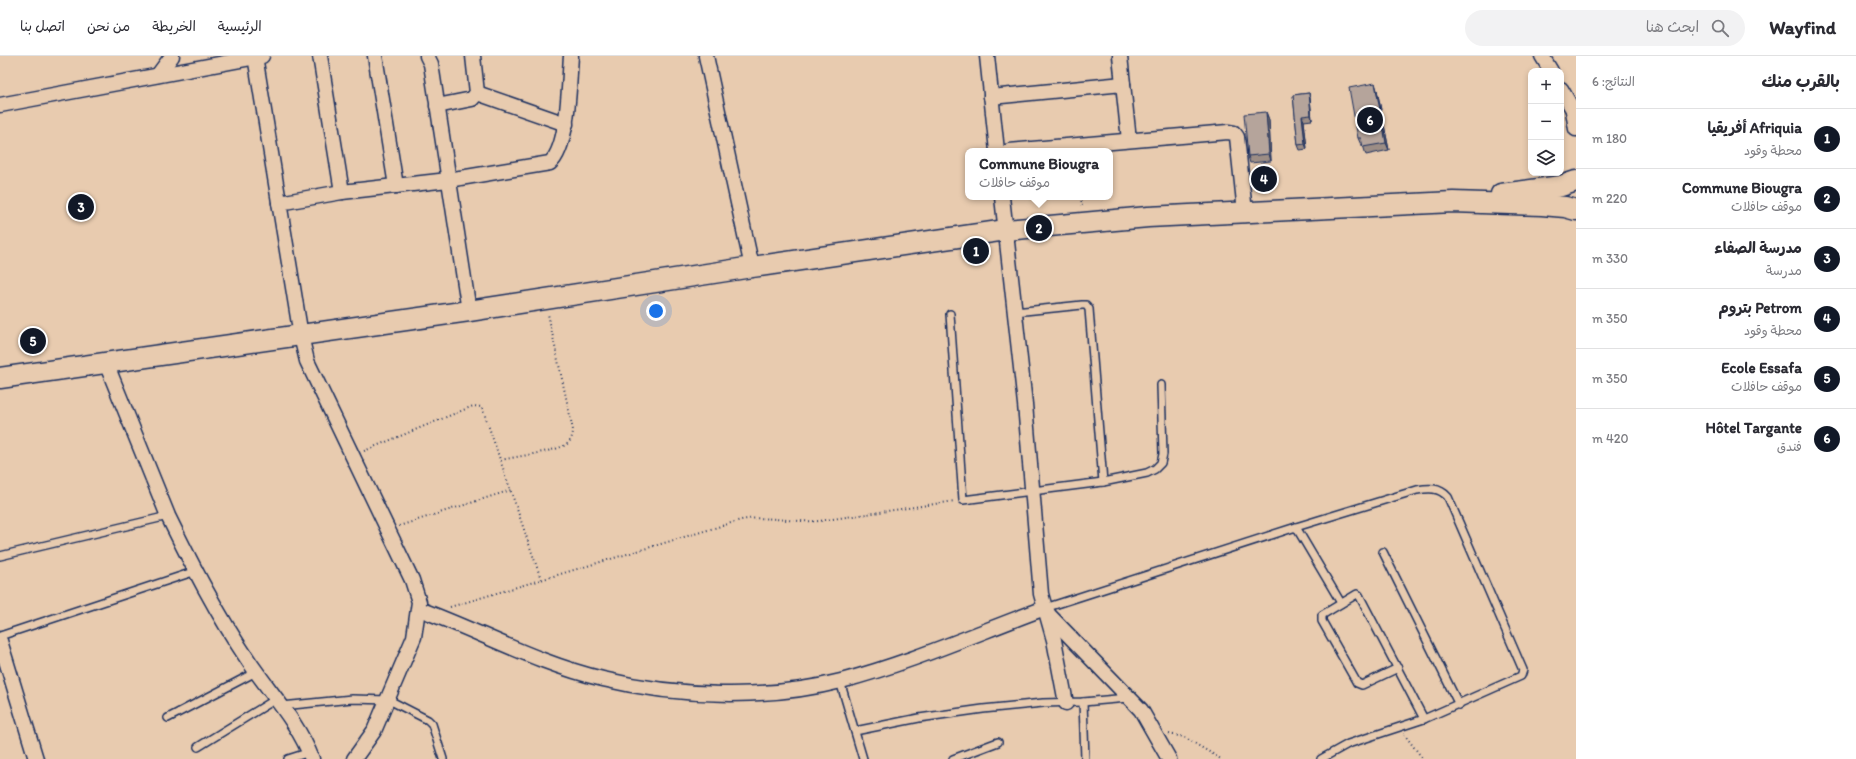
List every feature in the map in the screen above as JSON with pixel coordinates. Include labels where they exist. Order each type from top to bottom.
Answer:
[{"type":"main road","points":[[1453,202],[1561,186],[1576,181]]},
{"type":"main road","points":[[0,378],[301,336],[1006,230],[1141,218],[1453,202],[1542,205],[1566,207],[1576,210]]},
{"type":"street","points":[[158,75],[172,56]]},
{"type":"street","points":[[0,105],[258,56],[279,203],[301,336],[311,372],[388,529],[412,580],[424,611],[389,700],[374,731],[354,759]]},
{"type":"street","points":[[320,56],[342,192]]},
{"type":"street","points":[[375,56],[396,186]]},
{"type":"street","points":[[427,56],[431,64],[469,311]]},
{"type":"street","points":[[437,106],[472,99],[477,93],[473,56]]},
{"type":"street","points":[[279,203],[342,192],[448,180],[550,163],[557,156],[566,124],[571,56]]},
{"type":"street","points":[[706,56],[752,267]]},
{"type":"street","points":[[987,56],[997,148]]},
{"type":"street","points":[[1120,56],[1129,140]]},
{"type":"street","points":[[1542,56],[1549,68]]},
{"type":"street","points":[[991,97],[1123,84]]},
{"type":"street","points":[[477,93],[566,124]]},
{"type":"street","points":[[1564,94],[1575,113],[1576,129]]},
{"type":"street","points":[[1042,148],[1228,132],[1234,133],[1237,137],[1245,212]]},
{"type":"street","points":[[1002,200],[1033,492],[1041,594],[1056,647],[1066,703]]},
{"type":"street","points":[[106,364],[168,516],[196,571],[229,631],[256,672],[299,730],[311,755]]},
{"type":"street","points":[[424,611],[486,638],[562,667],[602,679],[638,687],[689,693],[735,693],[786,691],[840,681],[889,666],[1044,608]]},
{"type":"street","points":[[1044,608],[1071,638],[1130,697],[1156,734],[1169,759]]},
{"type":"street","points":[[0,641],[36,759]]},
{"type":"lane","points":[[1015,312],[1082,305],[1086,305],[1089,309],[1103,482]]},
{"type":"lane","points":[[950,314],[963,500],[1103,482],[1147,473],[1155,469],[1161,463],[1163,454],[1161,385]]},
{"type":"lane","points":[[1044,608],[1296,527],[1417,490],[1436,488],[1443,491],[1448,497],[1523,670],[1520,676],[1459,705],[1399,728],[1348,744],[1321,759]]},
{"type":"lane","points":[[0,556],[168,516]]},
{"type":"lane","points":[[1296,527],[1341,602]]},
{"type":"lane","points":[[1383,552],[1459,705]]},
{"type":"lane","points":[[0,636],[196,571]]},
{"type":"lane","points":[[1398,668],[1362,685],[1357,683],[1321,617],[1322,615],[1341,602],[1357,594],[1359,595],[1398,668],[1424,719]]},
{"type":"lane","points":[[168,718],[256,672]]},
{"type":"lane","points":[[840,681],[863,759]]},
{"type":"lane","points":[[855,731],[919,718],[998,708],[1130,697]]},
{"type":"lane","points":[[198,747],[279,703],[352,699],[389,700],[428,720],[432,724],[442,759]]},
{"type":"lane","points":[[1083,702],[1085,759]]},
{"type":"lane","points":[[954,759],[998,742]]},
{"type":"lane","points":[[288,759],[311,755]]},
{"type":"path","points":[[501,460],[537,453],[566,445],[573,436],[573,430],[544,300]]},
{"type":"path","points":[[351,456],[473,406],[478,406],[484,409],[541,580]]},
{"type":"path","points":[[388,529],[511,490]]},
{"type":"path","points":[[424,611],[541,580],[748,518],[819,520],[963,500]]},
{"type":"path","points":[[1399,728],[1422,759]]},
{"type":"path","points":[[1156,734],[1179,735],[1221,759]]},
{"type":"building","points":[[1375,83],[1386,143],[1363,147],[1361,138],[1358,138],[1349,88]]},
{"type":"building","points":[[1309,93],[1311,115],[1302,116],[1305,144],[1298,145],[1293,95]]},
{"type":"building","points":[[1266,112],[1269,154],[1248,156],[1244,114]]},
{"type":"place","name":"Hôtel Targante","points":[[1370,120]]},
{"type":"place","name":"Petrom بتروم","points":[[1264,179]]},
{"type":"place","name":"مدرسة الصفاء","points":[[81,207]]},
{"type":"place","name":"Commune Biougra","points":[[1039,228]]},
{"type":"place","name":"Afriquia أفريقيا","points":[[976,251]]},
{"type":"place","name":"Ecole Essafa","points":[[33,341]]}]
